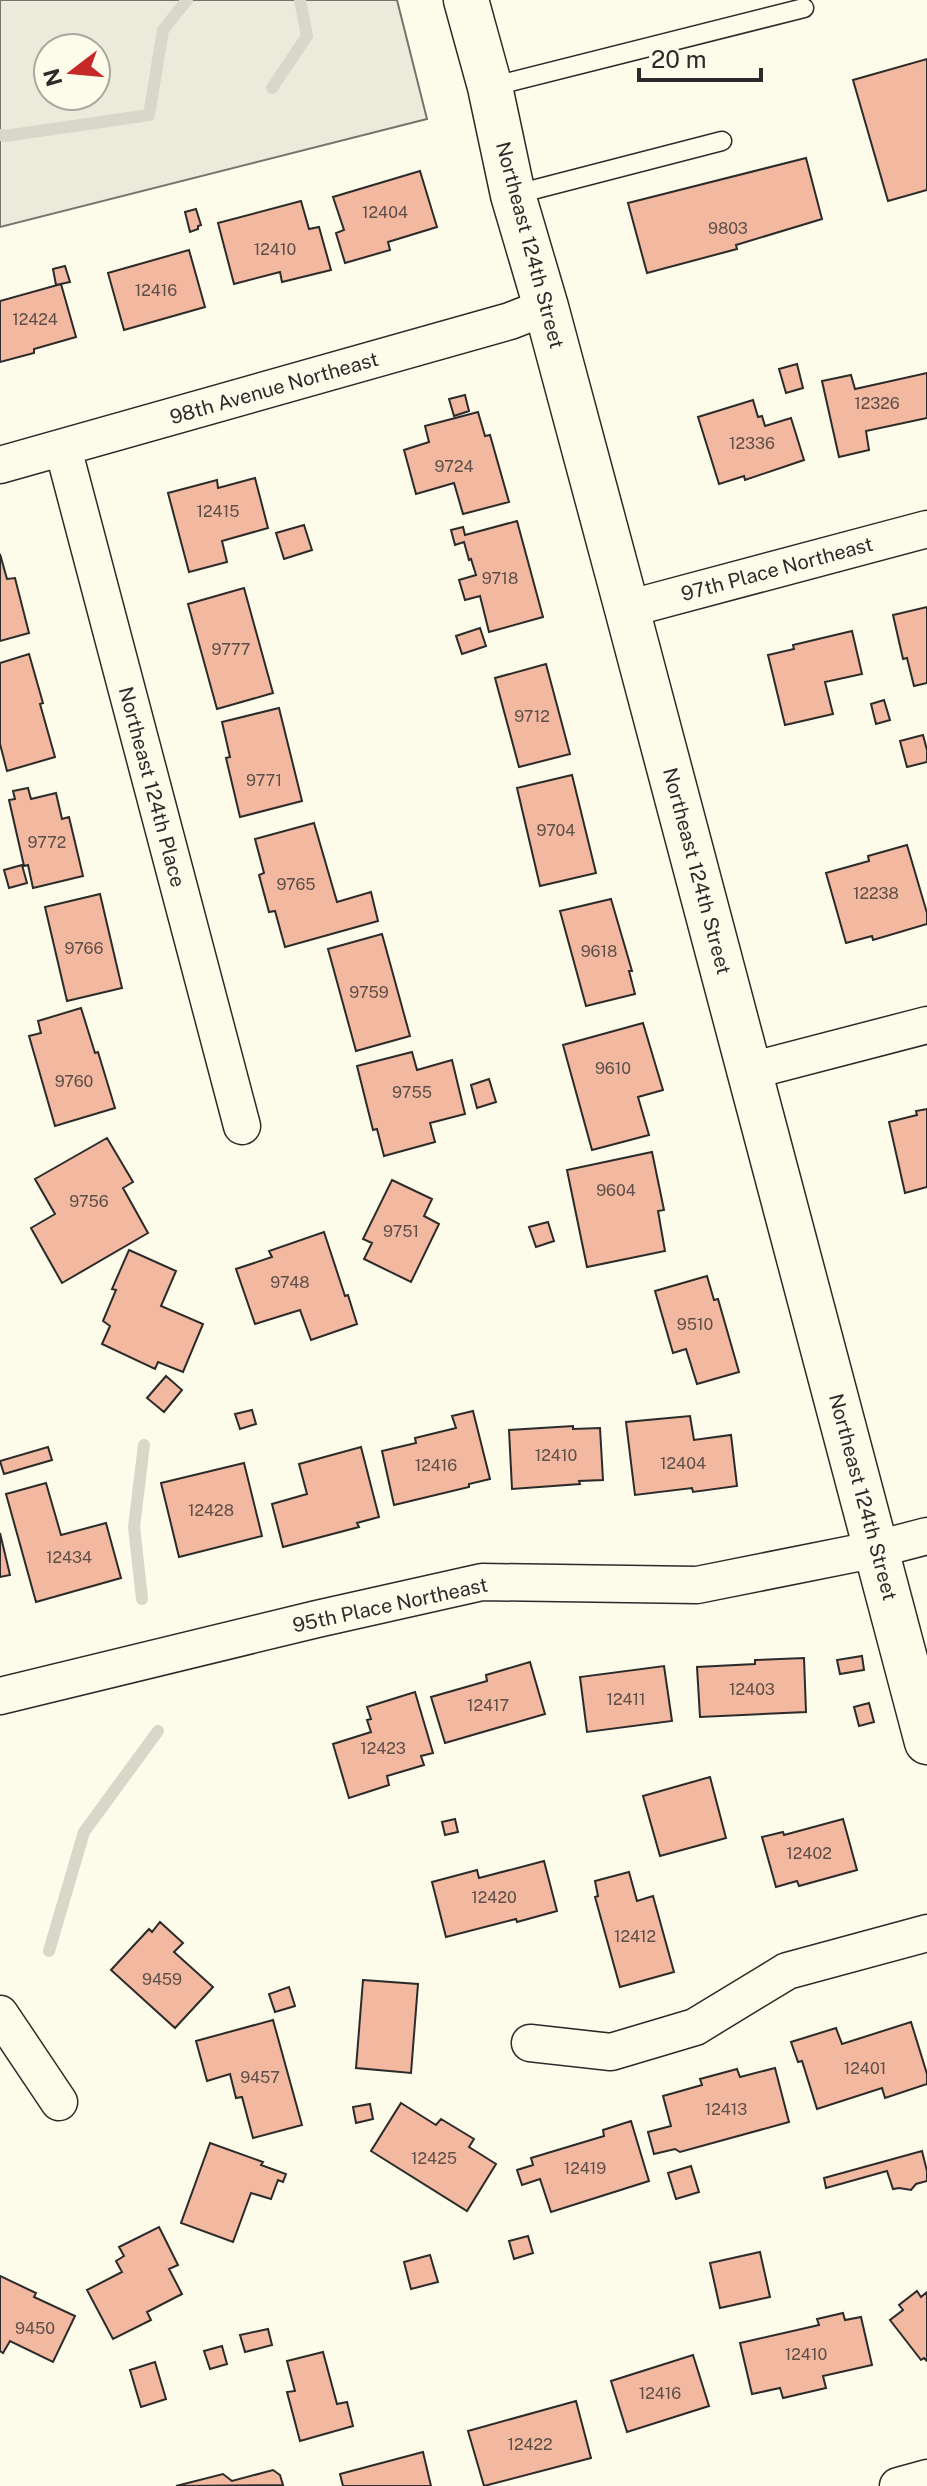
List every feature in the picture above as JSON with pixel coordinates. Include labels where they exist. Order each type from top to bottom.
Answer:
[{"type":"street","name":"Northeast 124th Street","points":[[466,0],[490,87],[513,195],[627,609],[927,1742]]},
{"type":"street","name":"98th Avenue Northeast","points":[[0,465],[510,321],[546,307]]},
{"type":"street","name":"Northeast 124th Place","points":[[63,448],[242,1126]]},
{"type":"street","name":"97th Place Northeast","points":[[627,609],[927,529]]},
{"type":"street","points":[[750,1071],[927,1025]]},
{"type":"street","name":"95th Place Northeast","points":[[0,1696],[482,1582],[697,1585],[927,1536]]},
{"type":"street","points":[[530,2043],[611,2052],[695,2027],[787,1971],[927,1933]]},
{"type":"street","points":[[0,2014],[59,2102]]},
{"type":"street","points":[[898,2486],[927,2478]]},
{"type":"lane","points":[[490,87],[804,8]]},
{"type":"lane","points":[[513,195],[722,141]]},
{"type":"shaded area","points":[[0,0],[397,0],[427,119],[0,227]]},
{"type":"building","points":[[927,59],[927,190],[888,201],[853,80]]},
{"type":"building","points":[[806,158],[822,219],[736,245],[737,249],[647,273],[628,203]]},
{"type":"building","points":[[420,171],[437,227],[388,242],[390,250],[345,263],[336,233],[344,230],[333,197]]},
{"type":"building","points":[[301,201],[309,229],[319,227],[331,270],[282,282],[280,272],[234,284],[218,223]]},
{"type":"building","points":[[196,209],[201,225],[190,232],[185,212]]},
{"type":"building","points":[[189,250],[205,307],[124,330],[108,273]]},
{"type":"building","points":[[65,266],[70,282],[56,285],[53,269]]},
{"type":"building","points":[[61,284],[76,337],[0,362],[0,301]]},
{"type":"building","points":[[797,364],[803,388],[786,393],[779,369]]},
{"type":"building","points":[[927,373],[927,418],[866,431],[869,450],[839,457],[822,381],[851,375],[855,389]]},
{"type":"building","points":[[465,395],[469,411],[454,416],[449,399]]},
{"type":"building","points":[[753,400],[758,417],[762,416],[765,426],[791,418],[804,460],[745,480],[744,476],[719,484],[698,417]]},
{"type":"building","points":[[478,412],[485,436],[490,435],[509,502],[463,514],[454,483],[416,494],[404,450],[429,442],[425,426]]},
{"type":"building","points":[[255,478],[268,528],[222,541],[227,562],[189,572],[168,493],[217,480],[218,488]]},
{"type":"building","points":[[517,521],[543,617],[489,632],[480,596],[465,600],[459,580],[476,575],[464,542],[455,545],[451,530],[463,527],[465,535]]},
{"type":"building","points":[[304,525],[312,550],[284,559],[276,533]]},
{"type":"building","points":[[0,554],[7,579],[15,578],[29,633],[0,641]]},
{"type":"building","points":[[244,588],[273,693],[217,709],[188,604]]},
{"type":"building","points":[[927,607],[927,683],[914,686],[907,658],[903,659],[893,615]]},
{"type":"building","points":[[480,628],[486,646],[462,654],[456,636]]},
{"type":"building","points":[[852,631],[862,674],[825,682],[833,714],[785,725],[768,655],[794,649],[793,645]]},
{"type":"building","points":[[29,654],[55,757],[7,771],[0,744],[0,663]]},
{"type":"building","points":[[546,664],[570,754],[519,767],[495,678]]},
{"type":"building","points":[[884,700],[890,720],[876,724],[871,704]]},
{"type":"building","points":[[279,708],[302,801],[240,817],[226,758],[230,757],[222,722]]},
{"type":"building","points":[[923,735],[927,762],[907,767],[900,741]]},
{"type":"building","points":[[572,775],[596,873],[540,886],[517,788]]},
{"type":"building","points":[[28,788],[31,799],[56,793],[62,819],[69,817],[83,876],[33,888],[28,865],[24,866],[9,800],[15,799],[13,791]]},
{"type":"building","points":[[314,823],[337,902],[371,892],[378,921],[285,947],[275,911],[269,912],[259,875],[264,873],[255,839]]},
{"type":"building","points":[[907,845],[927,913],[927,924],[873,940],[872,936],[846,943],[826,873],[869,861],[868,856]]},
{"type":"building","points":[[22,865],[27,883],[9,888],[4,870]]},
{"type":"building","points":[[100,894],[122,988],[67,1001],[45,907]]},
{"type":"building","points":[[611,899],[632,971],[629,971],[635,994],[586,1006],[560,911]]},
{"type":"building","points":[[382,934],[410,1036],[356,1051],[328,949]]},
{"type":"building","points":[[81,1008],[115,1108],[55,1126],[29,1036],[41,1033],[38,1021]]},
{"type":"building","points":[[643,1023],[663,1090],[638,1097],[649,1135],[592,1150],[563,1045]]},
{"type":"building","points":[[412,1052],[417,1070],[452,1060],[465,1114],[430,1123],[435,1142],[384,1156],[377,1129],[373,1130],[357,1066]]},
{"type":"building","points":[[489,1079],[496,1102],[477,1108],[471,1085]]},
{"type":"building","points":[[927,1109],[927,1187],[905,1193],[889,1122],[917,1115],[916,1111]]},
{"type":"building","points":[[107,1138],[133,1182],[123,1188],[148,1233],[62,1283],[31,1228],[55,1214],[35,1179]]},
{"type":"building","points":[[652,1152],[664,1210],[658,1211],[665,1251],[587,1267],[567,1170]]},
{"type":"building","points":[[392,1180],[432,1199],[424,1216],[439,1224],[411,1282],[364,1259],[372,1243],[363,1239]]},
{"type":"building","points":[[548,1222],[554,1241],[536,1247],[529,1227]]},
{"type":"building","points":[[324,1232],[357,1324],[311,1340],[300,1310],[255,1324],[236,1269],[272,1257],[269,1251]]},
{"type":"building","points":[[129,1250],[176,1271],[161,1306],[203,1324],[183,1372],[158,1362],[155,1369],[102,1344],[110,1326],[103,1321],[116,1290],[112,1289]]},
{"type":"building","points":[[707,1276],[714,1300],[718,1299],[739,1372],[697,1384],[686,1349],[673,1353],[655,1291]]},
{"type":"building","points":[[166,1376],[182,1390],[164,1412],[147,1398]]},
{"type":"building","points":[[252,1410],[256,1424],[240,1429],[235,1414]]},
{"type":"building","points":[[473,1411],[490,1479],[394,1505],[382,1451],[416,1443],[415,1438],[456,1428],[452,1416]]},
{"type":"building","points":[[690,1416],[694,1440],[731,1435],[737,1486],[635,1495],[626,1422]]},
{"type":"building","points":[[573,1426],[573,1429],[600,1428],[603,1480],[512,1489],[509,1430]]},
{"type":"building","points":[[48,1447],[52,1460],[4,1474],[0,1461]]},
{"type":"building","points":[[361,1447],[379,1517],[357,1523],[359,1527],[283,1547],[272,1504],[307,1494],[299,1464]]},
{"type":"building","points":[[244,1463],[262,1536],[179,1557],[161,1483]]},
{"type":"building","points":[[46,1483],[61,1535],[106,1523],[121,1578],[36,1602],[6,1494]]},
{"type":"building","points":[[0,1533],[10,1575],[0,1577]]},
{"type":"building","points":[[862,1656],[864,1670],[840,1674],[837,1660]]},
{"type":"building","points":[[804,1658],[806,1712],[700,1717],[697,1667]]},
{"type":"building","points":[[530,1662],[545,1714],[445,1743],[431,1697],[487,1681],[486,1675]]},
{"type":"building","points":[[664,1666],[672,1721],[587,1732],[580,1677]]},
{"type":"building","points":[[415,1692],[433,1753],[421,1756],[424,1765],[387,1776],[389,1785],[349,1798],[333,1744],[371,1732],[367,1707]]},
{"type":"building","points":[[869,1703],[874,1722],[859,1726],[854,1707]]},
{"type":"building","points":[[710,1777],[726,1838],[660,1856],[643,1796]]},
{"type":"building","points":[[455,1819],[458,1832],[445,1835],[442,1822]]},
{"type":"building","points":[[843,1819],[857,1870],[799,1886],[797,1881],[776,1887],[762,1837],[783,1832],[784,1835]]},
{"type":"building","points":[[544,1861],[557,1911],[446,1937],[432,1882],[477,1870],[479,1878]]},
{"type":"building","points":[[629,1872],[637,1901],[653,1896],[674,1972],[620,1987],[595,1897],[598,1896],[595,1881]]},
{"type":"building","points":[[160,1922],[183,1943],[174,1952],[213,1987],[175,2028],[111,1970],[149,1929],[152,1932]]},
{"type":"building","points":[[363,1980],[418,1984],[411,2073],[356,2068]]},
{"type":"building","points":[[289,1987],[295,2006],[275,2012],[269,1994]]},
{"type":"building","points":[[273,2020],[302,2125],[253,2138],[242,2097],[236,2098],[230,2074],[207,2081],[196,2041]]},
{"type":"building","points":[[911,2022],[927,2074],[927,2084],[885,2098],[882,2088],[817,2109],[802,2061],[798,2062],[791,2042],[836,2028],[842,2044]]},
{"type":"building","points":[[775,2068],[789,2122],[680,2152],[675,2149],[654,2154],[648,2132],[671,2126],[663,2096],[702,2085],[700,2079],[737,2069],[740,2077]]},
{"type":"building","points":[[401,2103],[436,2125],[441,2119],[474,2139],[469,2147],[496,2164],[467,2211],[371,2151]]},
{"type":"building","points":[[370,2104],[373,2119],[356,2123],[353,2107]]},
{"type":"building","points":[[631,2121],[649,2181],[551,2212],[540,2179],[522,2185],[517,2170],[533,2165],[531,2158],[604,2136],[603,2130]]},
{"type":"building","points":[[210,2143],[263,2162],[261,2165],[286,2174],[283,2182],[278,2180],[271,2199],[251,2193],[233,2242],[181,2223]]},
{"type":"building","points":[[922,2151],[927,2181],[916,2184],[911,2190],[893,2189],[887,2171],[826,2188],[824,2178]]},
{"type":"building","points":[[691,2166],[699,2192],[676,2199],[668,2173]]},
{"type":"building","points":[[159,2227],[178,2265],[169,2269],[182,2294],[147,2312],[151,2320],[113,2339],[87,2290],[122,2272],[116,2261],[124,2256],[119,2247]]},
{"type":"building","points":[[528,2236],[533,2253],[514,2259],[509,2241]]},
{"type":"building","points":[[760,2252],[770,2297],[720,2308],[710,2263]]},
{"type":"building","points":[[430,2255],[438,2282],[411,2289],[404,2262]]},
{"type":"building","points":[[0,2276],[36,2293],[34,2297],[75,2316],[53,2362],[10,2341],[3,2353],[0,2351]]},
{"type":"building","points":[[917,2291],[921,2297],[927,2292],[927,2361],[924,2358],[921,2360],[890,2320],[903,2310],[899,2305]]},
{"type":"building","points":[[843,2313],[845,2320],[861,2317],[872,2365],[823,2376],[826,2388],[783,2398],[780,2388],[752,2394],[740,2343],[819,2325],[817,2319]]},
{"type":"building","points":[[268,2329],[272,2345],[245,2352],[240,2335]]},
{"type":"building","points":[[222,2346],[227,2364],[210,2369],[204,2351]]},
{"type":"building","points":[[323,2352],[337,2404],[347,2402],[353,2426],[300,2441],[287,2392],[295,2391],[287,2361]]},
{"type":"building","points":[[693,2355],[709,2406],[627,2432],[611,2381]]},
{"type":"building","points":[[155,2362],[166,2399],[141,2407],[130,2370]]},
{"type":"building","points":[[576,2401],[591,2458],[484,2486],[468,2431]]},
{"type":"building","points":[[423,2452],[431,2486],[343,2486],[340,2474]]},
{"type":"building","points":[[273,2470],[280,2475],[283,2485],[176,2486],[223,2474],[232,2481]]},
{"type":"waterway","points":[[0,135],[149,115],[163,30],[187,0]]},
{"type":"waterway","points":[[272,88],[307,36],[300,0]]},
{"type":"waterway","points":[[142,1599],[134,1527],[144,1445]]},
{"type":"waterway","points":[[49,1951],[84,1832],[158,1731]]}]
